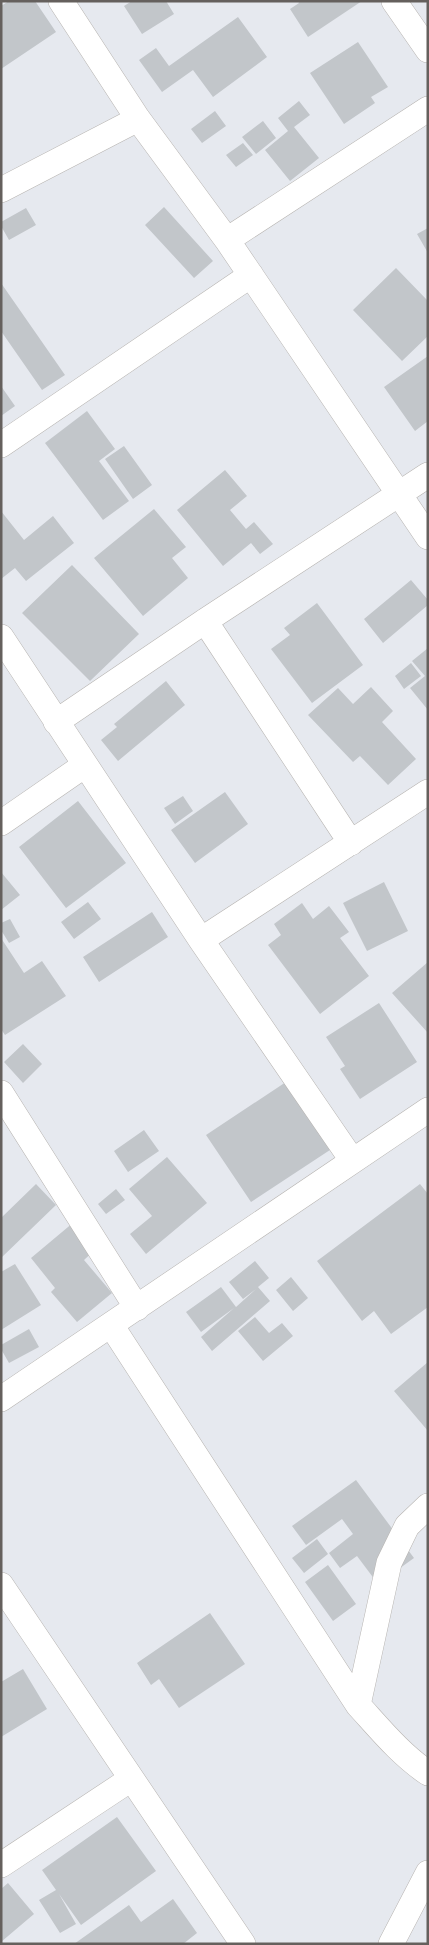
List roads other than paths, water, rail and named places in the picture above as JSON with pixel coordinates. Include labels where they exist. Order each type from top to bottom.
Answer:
[{"type":"street","points":[[61,1],[138,119],[227,240],[428,537]]},
{"type":"street","points":[[394,1],[428,50]]},
{"type":"street","points":[[227,240],[428,109]]},
{"type":"street","points":[[1,190],[138,119]]},
{"type":"street","points":[[1,445],[251,275]]},
{"type":"street","points":[[56,722],[205,621],[428,475]]},
{"type":"street","points":[[205,621],[351,843]]},
{"type":"street","points":[[1,637],[201,940],[352,1160]]},
{"type":"street","points":[[1,823],[85,765]]},
{"type":"street","points":[[201,940],[428,792]]},
{"type":"street","points":[[1,1092],[136,1308]]},
{"type":"street","points":[[1,1398],[428,1110]]},
{"type":"street","points":[[111,1325],[358,1705],[391,1741],[418,1767],[428,1773]]},
{"type":"street","points":[[358,1705],[389,1564],[407,1526],[428,1506]]},
{"type":"street","points":[[1,1585],[243,1944]]},
{"type":"street","points":[[1,1866],[131,1779]]},
{"type":"street","points":[[390,1944],[428,1873]]}]
